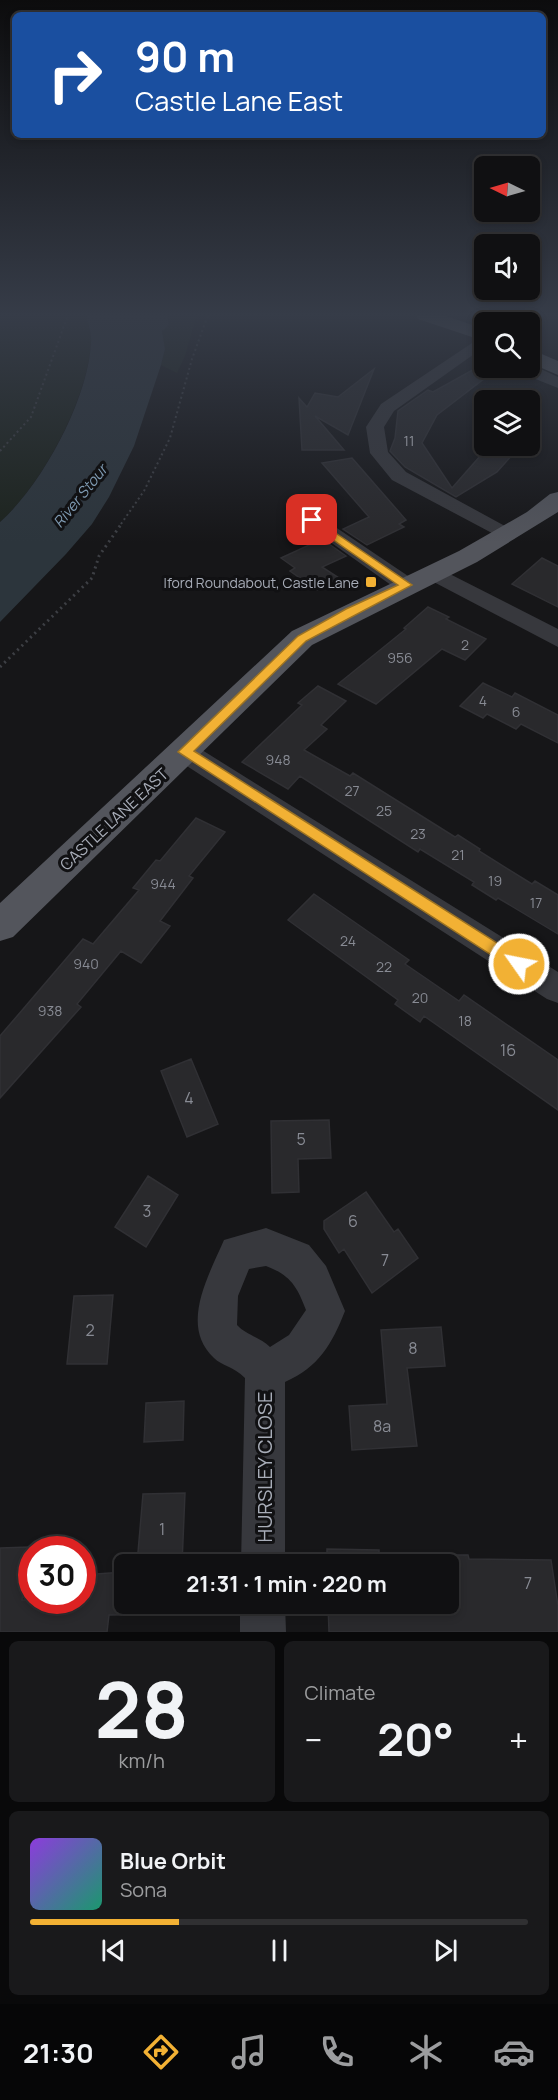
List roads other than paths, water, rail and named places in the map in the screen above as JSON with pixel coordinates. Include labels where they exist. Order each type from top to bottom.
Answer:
[{"type":"main road","name":"CASTLE LANE EAST","points":[[0,926],[302,638],[350,611],[436,574],[507,535],[558,499]]},
{"type":"street","points":[[412,391],[387,408],[375,427],[379,453],[399,476],[507,535]]},
{"type":"street","points":[[312,520],[406,585]]},
{"type":"street","points":[[436,574],[558,639]]},
{"type":"street","points":[[185,752],[558,989]]},
{"type":"street","name":"HURSLEY CLOSE","points":[[263,1554],[265,1370]]},
{"type":"street","points":[[263,1614],[263,1632]]},
{"type":"water","name":"River Stour","points":[[81,391],[152,391],[134,446],[109,497],[92,524],[0,622],[0,522],[16,506],[47,464]]},
{"type":"place","name":"Iford Roundabout, Castle Lane","points":[[371,582]]}]
